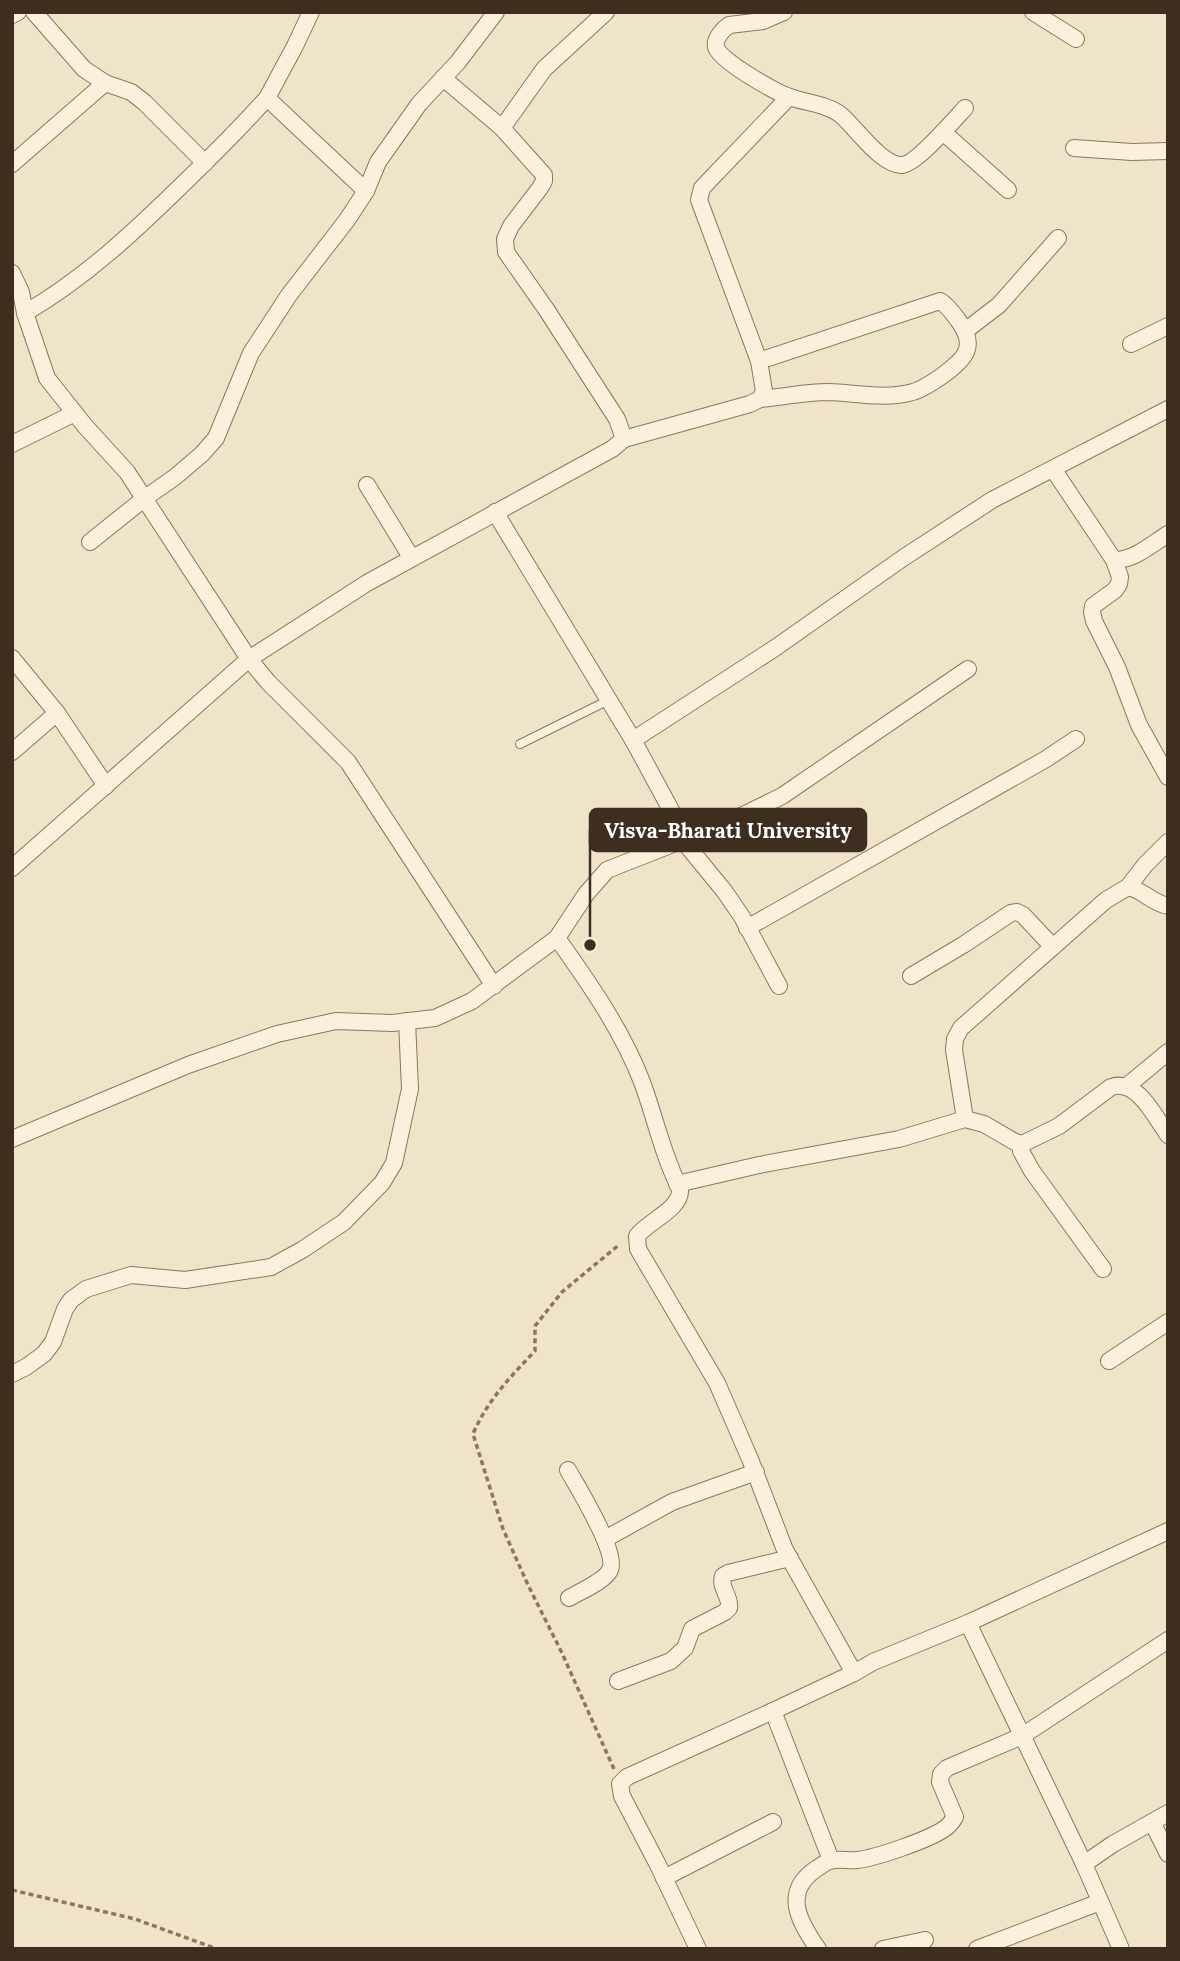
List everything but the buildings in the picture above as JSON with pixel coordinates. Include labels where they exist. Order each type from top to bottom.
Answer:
[{"type":"street","points":[[12,15],[18,12]]},
{"type":"street","points":[[34,12],[84,69],[105,83],[131,92],[205,163]]},
{"type":"street","points":[[25,313],[49,299],[96,264],[160,208],[241,127],[267,98],[311,12]]},
{"type":"street","points":[[90,542],[175,477],[216,438],[251,353],[289,295],[347,220],[366,191],[378,162],[419,104],[458,62],[496,12]]},
{"type":"street","points":[[502,128],[544,69],[606,12]]},
{"type":"street","points":[[784,12],[763,21],[735,18],[719,36],[715,46],[717,50],[766,87],[839,114],[883,157],[899,166],[916,157],[965,108]]},
{"type":"street","points":[[1033,12],[1057,19],[1076,39]]},
{"type":"street","points":[[443,78],[502,128],[544,176],[540,188],[511,226],[505,239],[506,252],[547,309],[617,419],[624,439]]},
{"type":"street","points":[[12,164],[105,83]]},
{"type":"street","points":[[760,399],[764,391],[759,361],[699,200],[702,188],[789,97]]},
{"type":"street","points":[[267,98],[366,191]]},
{"type":"street","points":[[943,132],[1008,190]]},
{"type":"street","points":[[1074,148],[1132,152],[1168,151]]},
{"type":"street","points":[[965,331],[999,305],[1058,238]]},
{"type":"street","points":[[12,273],[21,292],[25,313],[47,378],[127,472],[249,659],[268,682],[348,762],[494,986]]},
{"type":"street","points":[[12,868],[249,659],[411,557],[612,449],[624,439],[760,399],[826,392],[895,395],[909,393],[926,387],[962,360],[967,352],[968,341],[965,331],[945,304],[933,301],[759,361]]},
{"type":"street","points":[[1131,344],[1168,326]]},
{"type":"street","points":[[633,740],[775,648],[992,499],[1168,409]]},
{"type":"street","points":[[12,444],[75,413]]},
{"type":"street","points":[[1053,469],[1114,560],[1120,577],[1119,584],[1093,606],[1094,621],[1139,725],[1168,777]]},
{"type":"street","points":[[367,485],[411,557]]},
{"type":"street","points":[[495,512],[633,740],[678,823],[683,840],[725,891],[779,986]]},
{"type":"street","points":[[1114,560],[1123,561],[1168,534]]},
{"type":"street","points":[[12,658],[57,713],[106,786]]},
{"type":"street","points":[[12,1139],[188,1065],[277,1034],[336,1021],[392,1023],[435,1018],[472,1001],[557,938],[586,894],[607,870],[782,796],[968,669]]},
{"type":"street","points":[[12,752],[57,713]]},
{"type":"street","points":[[747,928],[1046,759],[1076,739]]},
{"type":"street","points":[[965,1119],[954,1050],[955,1039],[961,1028],[1107,900],[1128,887],[1168,842]]},
{"type":"street","points":[[1128,887],[1133,887],[1154,902],[1168,906]]},
{"type":"street","points":[[911,976],[1011,913],[1023,915],[1053,947]]},
{"type":"street","points":[[557,938],[614,1024],[642,1081],[681,1196],[675,1205],[642,1229],[637,1236],[638,1249],[717,1383],[790,1558],[854,1673]]},
{"type":"street","points":[[12,1374],[44,1354],[53,1342],[65,1308],[86,1289],[131,1275],[185,1280],[271,1267],[344,1222],[383,1183],[394,1163],[410,1089],[407,1021]]},
{"type":"street","points":[[1127,1086],[1168,1052]]},
{"type":"street","points":[[677,1184],[759,1165],[899,1139],[965,1119],[984,1124],[1021,1144],[1059,1126],[1111,1087],[1121,1084],[1139,1094],[1168,1135]]},
{"type":"street","points":[[1021,1144],[1024,1158],[1103,1269]]},
{"type":"street","points":[[1109,1361],[1168,1322]]},
{"type":"street","points":[[568,1470],[605,1539],[611,1560],[611,1569],[604,1577],[569,1598]]},
{"type":"street","points":[[605,1539],[672,1502],[756,1472]]},
{"type":"street","points":[[698,1949],[626,1807],[620,1783],[627,1777],[873,1662],[968,1623],[1168,1531]]},
{"type":"street","points":[[618,1681],[671,1661],[685,1647],[692,1629],[729,1608],[721,1583],[723,1576],[790,1558]]},
{"type":"street","points":[[968,1623],[1084,1864],[1121,1949]]},
{"type":"street","points":[[818,1949],[803,1927],[795,1900],[803,1880],[831,1860],[859,1860],[900,1848],[943,1830],[955,1817],[940,1782],[941,1774],[947,1768],[1022,1736],[1168,1640]]},
{"type":"street","points":[[773,1711],[831,1860]]},
{"type":"street","points":[[1084,1864],[1168,1813]]},
{"type":"street","points":[[664,1878],[773,1822]]},
{"type":"street","points":[[1152,1822],[1168,1854]]},
{"type":"street","points":[[977,1949],[1100,1902]]},
{"type":"street","points":[[883,1949],[925,1940]]},
{"type":"lane","points":[[520,744],[609,700]]},
{"type":"path","points":[[620,1783],[503,1529],[473,1434],[500,1387],[535,1351],[536,1326],[562,1292],[621,1244],[637,1236]]},
{"type":"path","points":[[12,1891],[135,1919],[218,1949]]},
{"type":"place","name":"Visva-Bharati University","points":[[590,945]]}]
